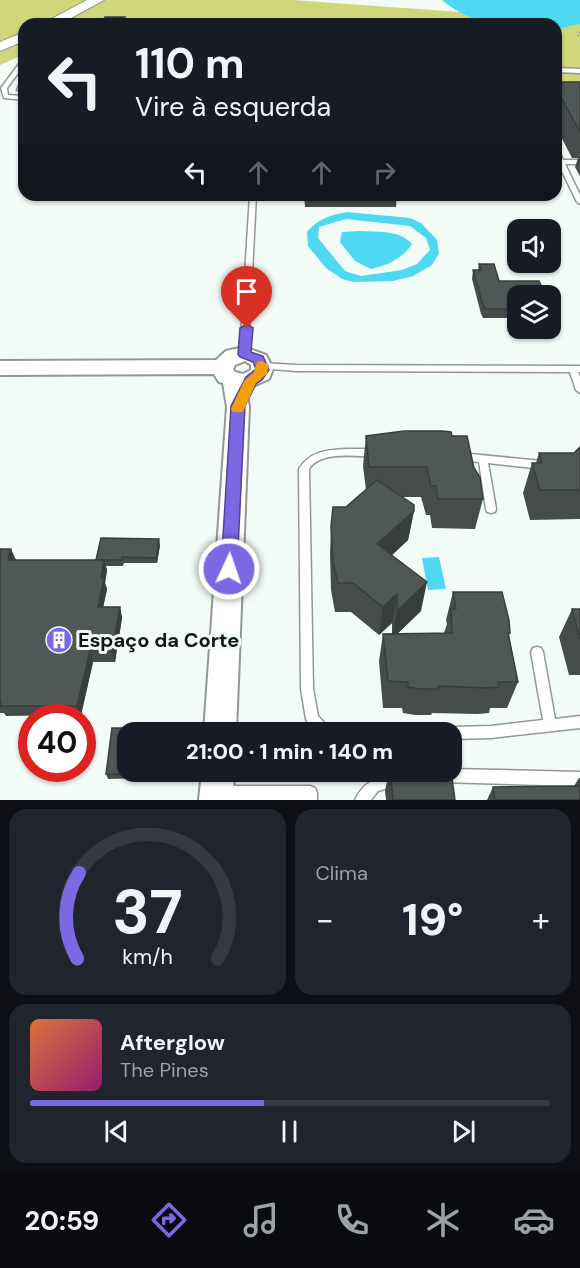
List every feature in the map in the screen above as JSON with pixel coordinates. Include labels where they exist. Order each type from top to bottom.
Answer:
[{"type":"main road","points":[[61,18],[97,0]]},
{"type":"main road","points":[[0,47],[18,39]]},
{"type":"street","points":[[0,368],[198,368],[242,376],[221,722]]},
{"type":"lane","points":[[18,68],[5,84],[3,97],[18,98]]},
{"type":"lane","points":[[562,70],[580,71]]},
{"type":"lane","points":[[580,162],[562,162],[580,202]]},
{"type":"lane","points":[[253,201],[242,376],[296,368],[576,369],[580,390]]},
{"type":"lane","points":[[315,722],[312,719],[307,689],[304,468],[310,459],[324,454],[385,452]]},
{"type":"lane","points":[[447,454],[550,466]]},
{"type":"lane","points":[[483,460],[491,509]]},
{"type":"lane","points":[[537,652],[550,725]]},
{"type":"lane","points":[[462,733],[490,732],[580,722]]},
{"type":"lane","points":[[462,777],[580,779]]},
{"type":"lane","points":[[362,800],[367,791],[385,782]]},
{"type":"lane","points":[[217,788],[310,793],[310,800]]},
{"type":"path","points":[[580,32],[577,34],[580,38]]},
{"type":"green space","points":[[0,0],[292,0],[460,12],[474,18],[18,18],[18,57],[0,65]]},
{"type":"green space","points":[[580,24],[580,95],[562,95],[562,28]]},
{"type":"water","points":[[442,0],[580,0],[580,24],[562,28],[562,18],[474,18],[455,10]]},
{"type":"water","points":[[347,212],[410,218],[421,223],[437,240],[439,253],[432,265],[413,276],[393,281],[353,282],[342,279],[326,268],[308,246],[307,232],[330,216]],"holes":[[[346,219],[410,226],[426,238],[430,250],[417,264],[402,270],[361,276],[345,271],[318,238],[319,227]]]},
{"type":"water","points":[[342,232],[395,234],[402,236],[412,244],[394,261],[371,269],[355,261],[340,242]]},
{"type":"water","points":[[439,557],[446,589],[428,590],[422,558]]},
{"type":"building","points":[[562,82],[580,82],[580,131],[562,99]]},
{"type":"building","points":[[479,264],[494,264],[499,281],[539,281],[541,285],[507,285],[507,309],[485,309],[473,270],[481,270]]},
{"type":"building","points":[[404,431],[442,431],[451,432],[452,436],[467,436],[474,468],[480,477],[483,499],[438,499],[436,486],[431,486],[427,467],[369,467],[366,436]]},
{"type":"building","points":[[580,447],[580,490],[540,490],[532,463],[542,463],[539,453],[574,453]]},
{"type":"building","points":[[377,480],[414,505],[414,511],[377,544],[427,582],[397,611],[397,594],[383,607],[353,583],[338,583],[333,562],[331,526],[333,507],[346,507]]},
{"type":"building","points":[[101,538],[159,539],[156,558],[122,557],[122,560],[96,560]]},
{"type":"building","name":"Espaço da Corte","points":[[0,549],[11,549],[8,560],[104,560],[101,578],[104,578],[98,607],[120,607],[112,652],[90,651],[77,704],[0,706]]},
{"type":"building","points":[[453,592],[502,592],[509,620],[510,633],[508,633],[518,682],[498,682],[499,687],[487,688],[438,686],[438,689],[421,689],[408,687],[408,682],[388,681],[383,634],[452,633],[451,609],[456,609]]},
{"type":"building","points":[[572,609],[580,609],[580,639]]},
{"type":"building","points":[[112,728],[117,728],[117,774],[106,774]]},
{"type":"building","points":[[391,782],[453,782],[455,800],[393,800]]},
{"type":"building","points":[[580,786],[580,800],[495,800],[493,787]]},
{"type":"slow traffic","points":[[238,409],[251,381],[261,374],[262,365]]},
{"type":"place","name":"Espaço da Corte","points":[[59,640]]},
{"type":"route","points":[[229,569],[238,406],[251,381],[261,374],[262,370],[259,360],[254,356],[244,354],[247,328]]}]
